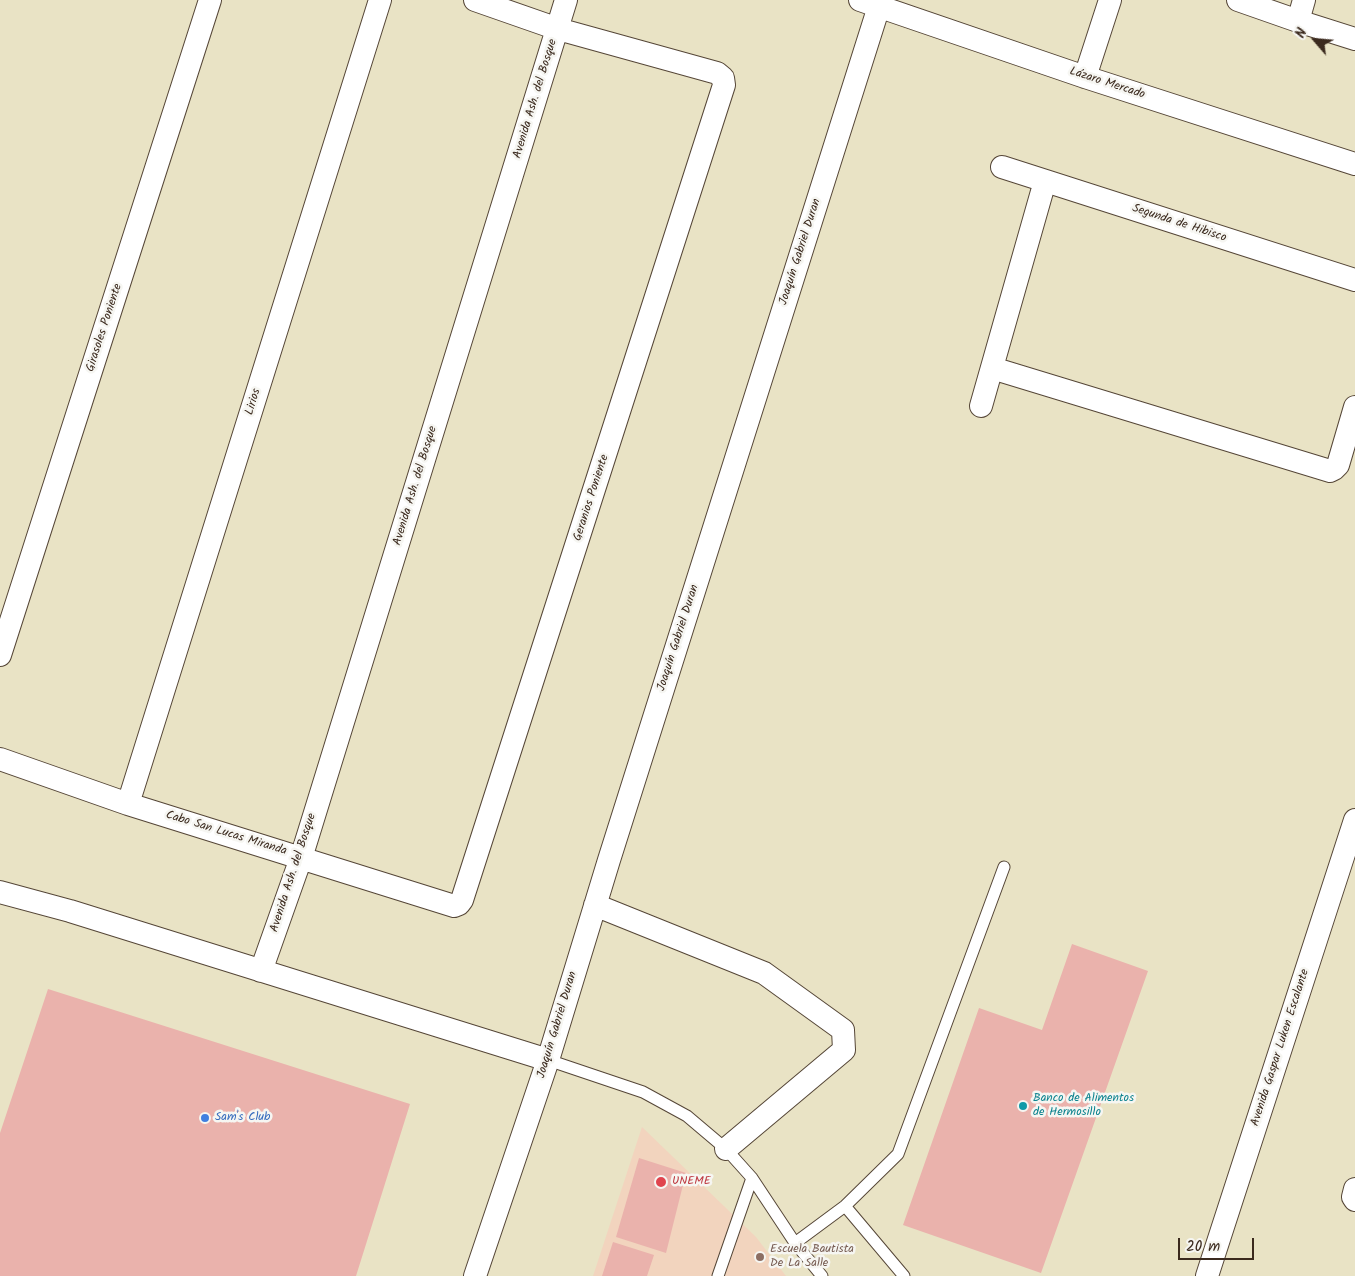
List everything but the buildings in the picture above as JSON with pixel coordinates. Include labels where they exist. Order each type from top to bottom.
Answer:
[{"type":"street","name":"Girasoles Poniente","points":[[0,655],[210,0]]},
{"type":"street","name":"Lirios","points":[[128,804],[380,0]]},
{"type":"street","points":[[475,0],[558,29]]},
{"type":"street","name":"Avenida Ash. del Bosque","points":[[261,971],[300,858],[566,0]]},
{"type":"street","points":[[1085,77],[1110,0]]},
{"type":"street","points":[[1238,0],[1355,39]]},
{"type":"street","points":[[1298,21],[1304,0]]},
{"type":"street","name":"Lázaro Mercado","points":[[873,2],[1085,77],[1355,164]]},
{"type":"street","name":"Joaquín Gabriel Duran","points":[[475,1276],[548,1060],[873,2]]},
{"type":"street","name":"Geranios Poniente","points":[[454,906],[462,900],[724,85],[723,78],[717,73],[558,29]]},
{"type":"street","name":"Segunda de Hibisco","points":[[1002,167],[1355,280]]},
{"type":"street","points":[[980,406],[1045,181]]},
{"type":"street","points":[[992,368],[1330,471],[1338,465],[1355,407]]},
{"type":"street","name":"Cabo San Lucas Miranda","points":[[0,759],[128,804],[454,906]]},
{"type":"street","name":"Avenida Gaspar Luken Escalante","points":[[1207,1276],[1355,820]]},
{"type":"street","points":[[0,892],[70,911],[548,1060]]},
{"type":"street","points":[[596,905],[764,973],[843,1030],[844,1050],[726,1149]]},
{"type":"street","points":[[1355,1189],[1355,1200]]},
{"type":"lane","points":[[795,1242],[845,1206],[898,1154],[1004,867]]},
{"type":"lane","points":[[548,1060],[643,1092],[687,1116],[726,1149],[752,1178],[795,1242],[822,1276]]},
{"type":"lane","points":[[718,1276],[752,1178]]},
{"type":"lane","points":[[845,1206],[904,1276]]},
{"type":"shaded area","name":"UNEME","points":[[642,1127],[756,1237],[786,1276],[593,1276]]},
{"type":"place","name":"Banco de Alimentos de Hermosillo","points":[[1023,1106]]},
{"type":"place","name":"Sam's Club","points":[[205,1118]]},
{"type":"place","name":"UNEME","points":[[661,1182]]},
{"type":"place","name":"Escuela Bautista De La Salle","points":[[760,1257]]}]
